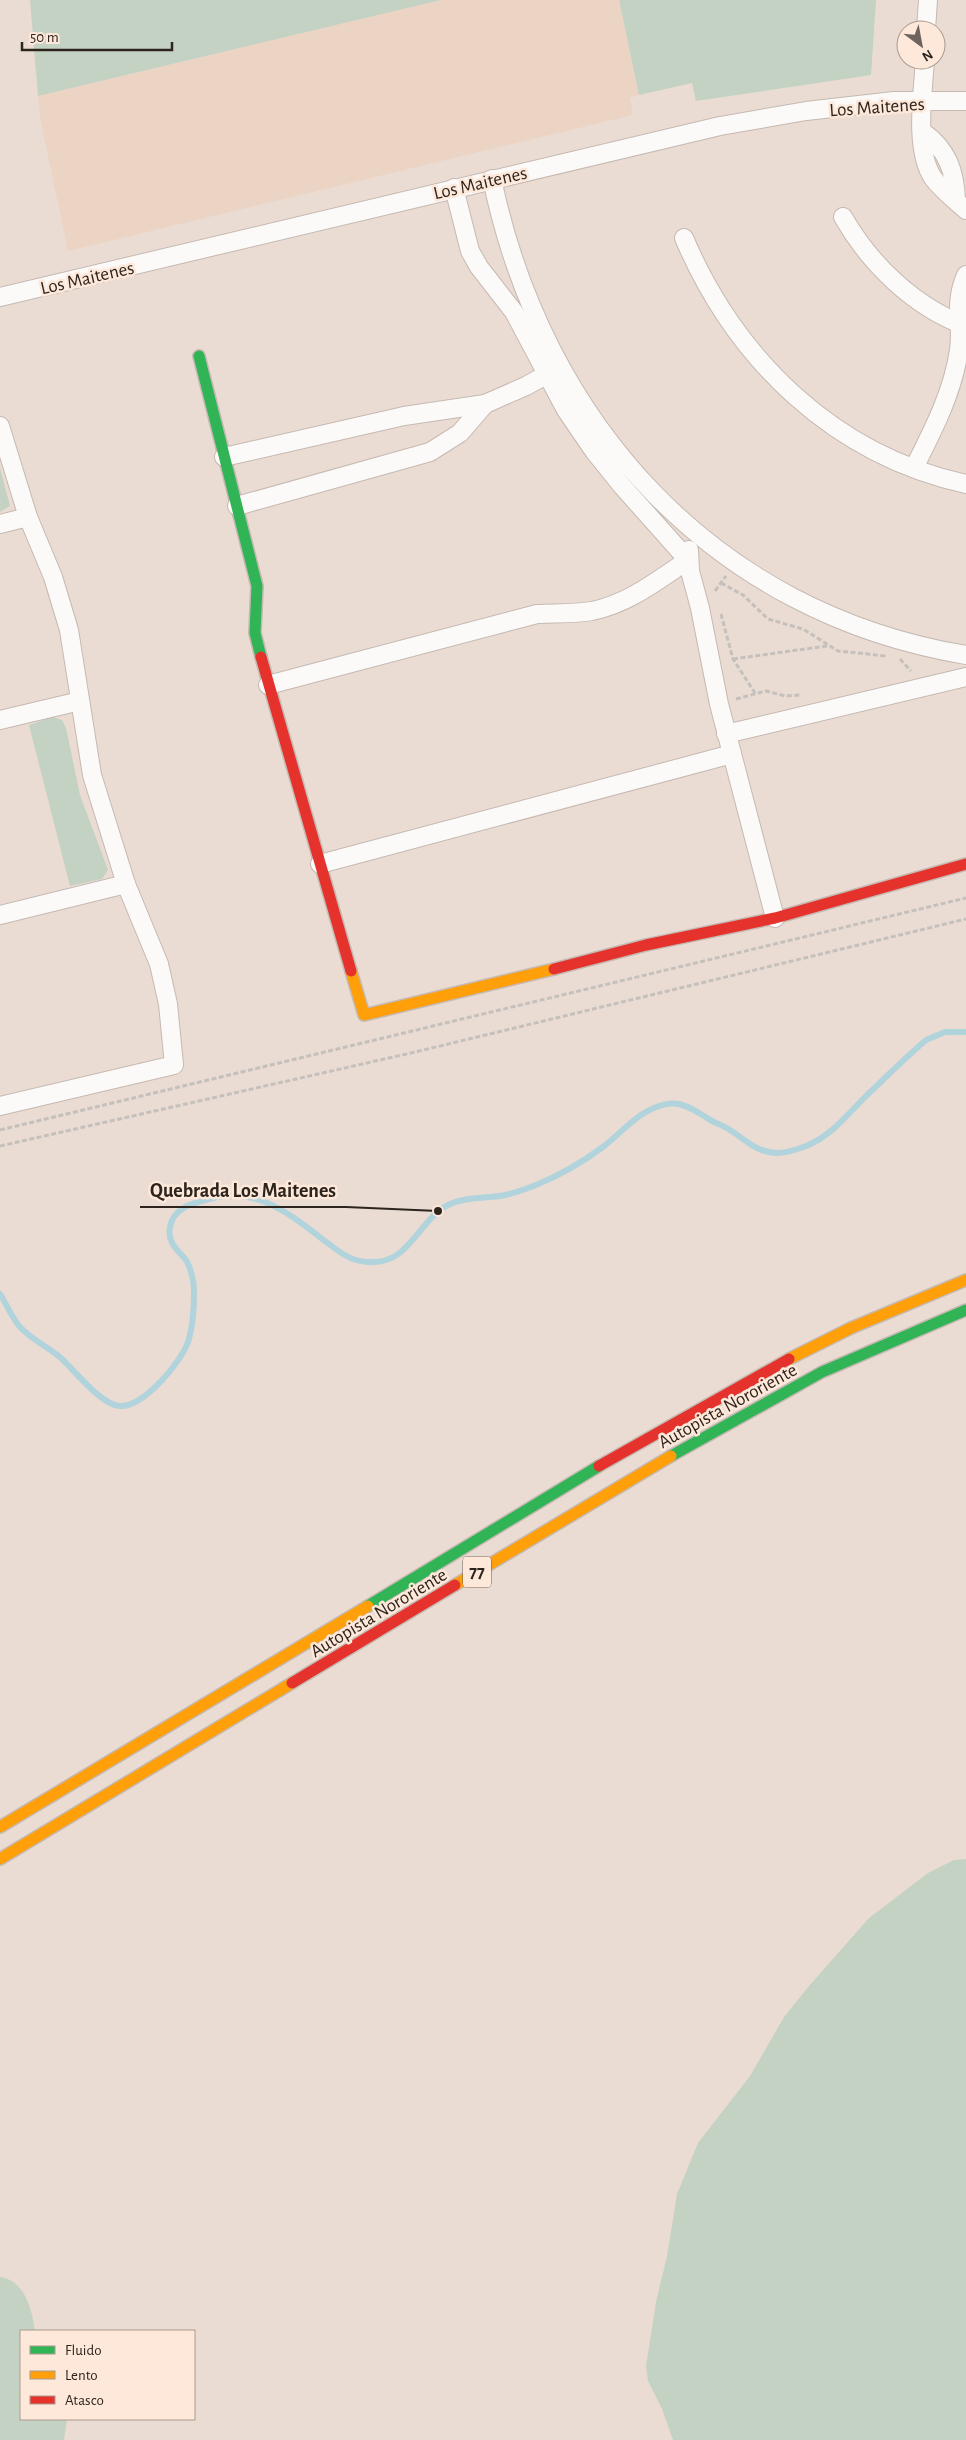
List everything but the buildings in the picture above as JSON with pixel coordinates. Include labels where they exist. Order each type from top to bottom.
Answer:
[{"type":"main road","points":[[200,356],[258,586],[253,623],[268,685],[364,1015],[462,993],[646,944],[775,918],[966,864]]},
{"type":"main road","name":"Autopista Nororiente","points":[[0,1827],[687,1414],[785,1360],[830,1338],[966,1280]]},
{"type":"main road","name":"Autopista Nororiente","points":[[0,1859],[751,1410],[822,1372],[966,1310]]},
{"type":"street","points":[[927,20],[928,0]]},
{"type":"street","points":[[925,70],[923,132],[938,145],[949,162],[961,205]]},
{"type":"street","name":"Los Maitenes","points":[[0,297],[492,179],[766,117],[894,102],[966,101]]},
{"type":"street","points":[[492,179],[513,263],[553,371],[621,459],[694,532],[736,563],[798,600],[833,617],[870,631],[964,655],[964,665],[960,679],[726,734]]},
{"type":"street","points":[[454,188],[464,236],[478,267],[510,305],[553,371],[594,451],[688,560],[698,598],[726,734],[775,918]]},
{"type":"street","points":[[843,217],[863,248],[883,270],[913,296],[962,325]]},
{"type":"street","points":[[684,238],[697,268],[724,315],[755,356],[778,381],[829,424],[877,452],[938,478],[966,484]]},
{"type":"street","points":[[914,468],[939,417],[956,369],[962,325],[958,302],[966,275]]},
{"type":"street","points":[[224,457],[404,416],[485,404],[553,371]]},
{"type":"street","points":[[237,506],[430,452],[460,433],[485,404]]},
{"type":"street","points":[[0,426],[28,517],[62,603],[74,656],[94,783],[126,884],[153,946],[162,974],[169,1012],[174,1065],[0,1106]]},
{"type":"street","points":[[0,524],[28,517]]},
{"type":"street","points":[[268,685],[537,614],[568,614],[605,608],[638,593],[688,560],[694,532]]},
{"type":"street","points":[[0,720],[80,701]]},
{"type":"street","points":[[320,864],[732,754]]},
{"type":"street","points":[[0,915],[126,884]]},
{"type":"path","points":[[698,598],[715,591],[736,563]]},
{"type":"path","points":[[721,583],[743,595],[768,619],[803,630],[838,651],[894,657],[909,667],[918,688]]},
{"type":"path","points":[[719,609],[726,626],[733,659],[755,693]]},
{"type":"path","points":[[733,659],[828,645]]},
{"type":"path","points":[[902,671],[909,667]]},
{"type":"path","points":[[719,704],[766,691],[785,696],[803,695]]},
{"type":"path","points":[[0,1130],[404,1035],[966,898]]},
{"type":"path","points":[[0,1146],[411,1053],[966,918]]},
{"type":"shaded area","points":[[441,0],[619,0],[639,95],[630,98],[633,115],[68,251],[40,118],[38,96]]},
{"type":"green space","points":[[30,0],[441,0],[38,96]]},
{"type":"green space","points":[[619,0],[876,0],[871,75],[696,101],[692,83],[639,95]]},
{"type":"green space","points":[[0,468],[10,506],[0,512]]},
{"type":"green space","points":[[53,717],[62,720],[66,728],[80,795],[108,870],[102,879],[70,886],[29,725]]},
{"type":"green space","points":[[966,1859],[966,2440],[673,2440],[662,2409],[648,2381],[646,2366],[656,2302],[667,2256],[677,2194],[698,2143],[750,2076],[784,2017],[869,1918],[928,1873],[954,1860]]},
{"type":"green space","points":[[0,2277],[9,2279],[16,2284],[26,2297],[35,2330],[20,2330],[20,2420],[67,2420],[64,2440],[0,2440]]},
{"type":"waterway","points":[[0,1294],[20,1327],[61,1358],[97,1394],[113,1404],[120,1406],[130,1404],[140,1399],[160,1382],[178,1361],[188,1342],[193,1310],[193,1279],[188,1263],[174,1246],[169,1233],[175,1215],[185,1207],[209,1199],[227,1196],[243,1196],[259,1200],[288,1214],[350,1258],[368,1262],[387,1260],[397,1255],[406,1247],[438,1211],[448,1205],[462,1200],[509,1194],[562,1173],[588,1158],[647,1111],[662,1105],[676,1104],[688,1107],[727,1128],[763,1151],[783,1152],[806,1146],[823,1137],[838,1124],[926,1040],[945,1032],[966,1032]]},
{"type":"traffic: fast","points":[[199,356],[257,586],[255,633],[261,657]]},
{"type":"traffic: fast","points":[[671,1456],[822,1372],[966,1310]]},
{"type":"traffic: fast","points":[[368,1606],[599,1466]]},
{"type":"traffic: slow","points":[[351,971],[364,1015],[554,969]]},
{"type":"traffic: slow","points":[[789,1359],[851,1328],[966,1280]]},
{"type":"traffic: slow","points":[[455,1585],[671,1456]]},
{"type":"traffic: slow","points":[[0,1827],[368,1606]]},
{"type":"traffic: slow","points":[[0,1859],[292,1683]]},
{"type":"traffic: jam","points":[[261,657],[351,971]]},
{"type":"traffic: jam","points":[[554,969],[646,945],[775,918],[966,864]]},
{"type":"traffic: jam","points":[[599,1466],[789,1359]]},
{"type":"traffic: jam","points":[[292,1683],[455,1585]]},
{"type":"place","name":"Quebrada Los Maitenes","points":[[438,1211]]}]
